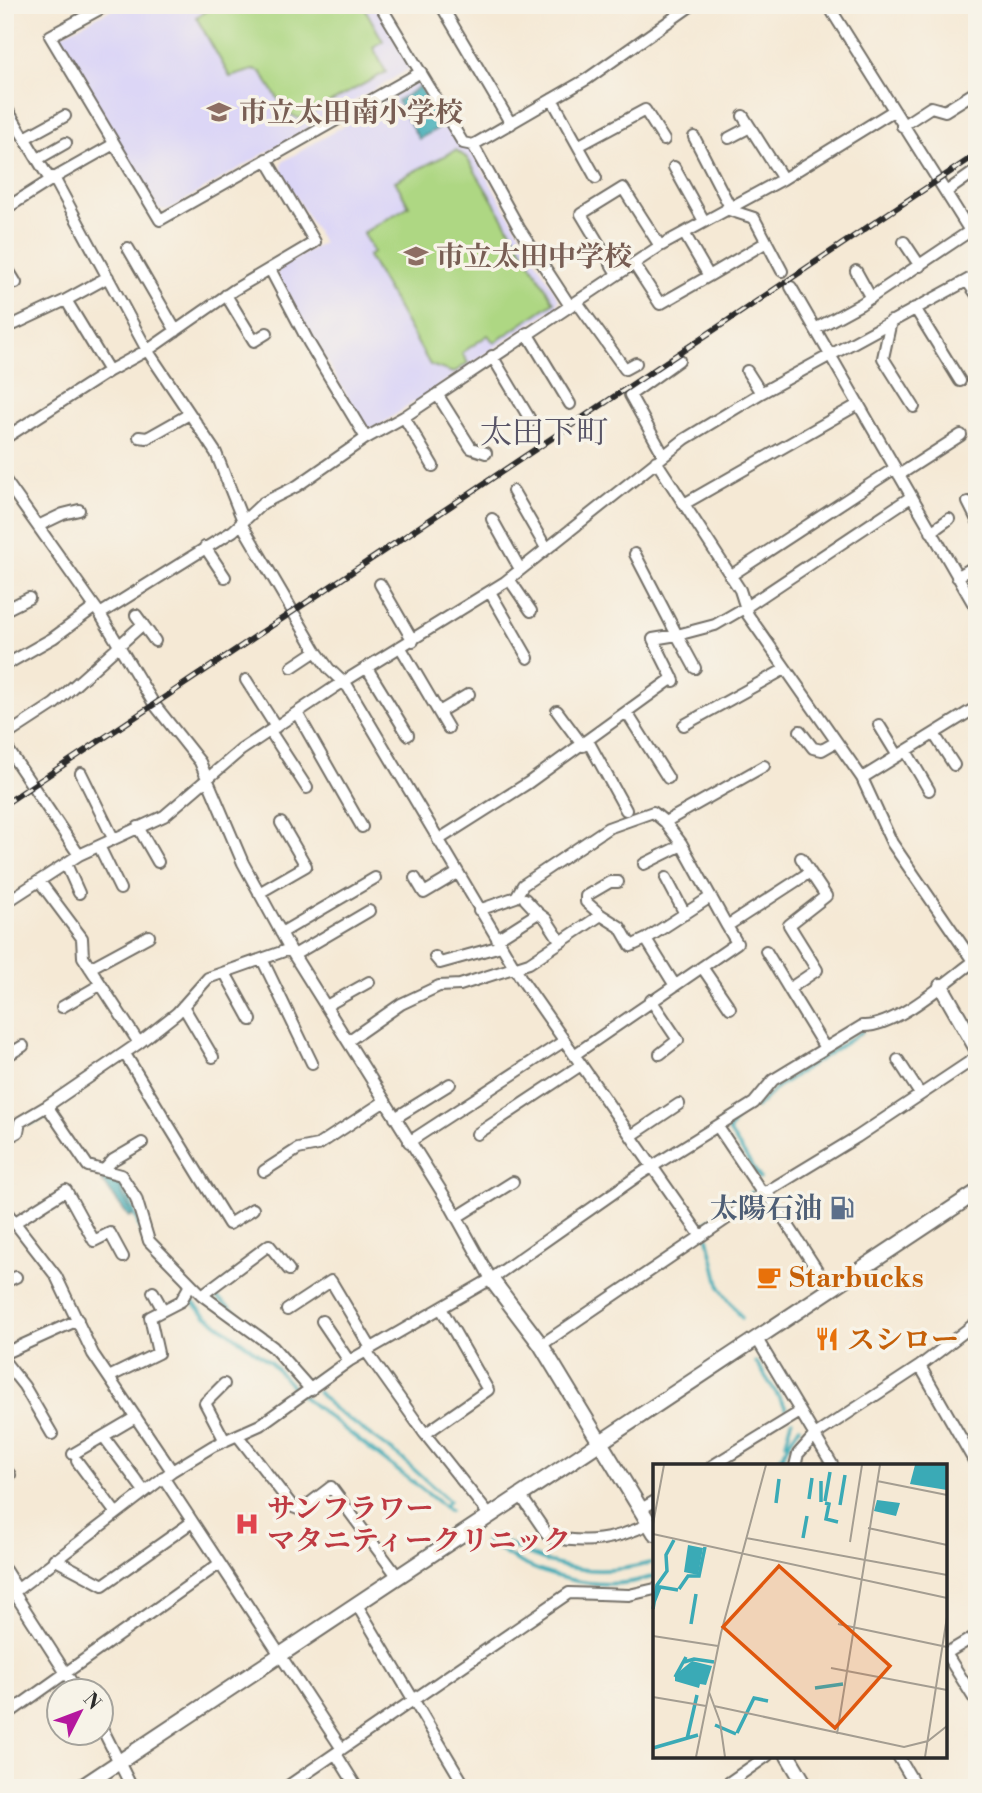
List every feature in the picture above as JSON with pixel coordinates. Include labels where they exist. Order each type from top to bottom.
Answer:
[{"type":"street","points":[[107,5],[50,36],[160,220],[421,72]]},
{"type":"street","points":[[380,5],[463,143],[473,145],[587,79],[692,5]]},
{"type":"street","points":[[441,5],[511,124]]},
{"type":"street","points":[[828,5],[977,242]]},
{"type":"street","points":[[902,126],[931,107],[945,111],[977,91]]},
{"type":"street","points":[[552,99],[596,178]]},
{"type":"street","points":[[5,106],[47,175],[54,178],[147,350],[216,453],[242,522],[316,650],[348,687],[456,874],[514,968],[700,1235]]},
{"type":"street","points":[[578,146],[645,110],[664,140]]},
{"type":"street","points":[[5,655],[9,663],[205,547],[242,522],[263,503],[297,486],[366,438],[404,417],[660,246],[783,179],[893,111]]},
{"type":"street","points":[[25,138],[65,116]]},
{"type":"street","points":[[743,116],[783,179]]},
{"type":"street","points":[[729,138],[750,127]]},
{"type":"street","points":[[694,137],[728,208],[754,218],[782,271]]},
{"type":"street","points":[[38,159],[66,143]]},
{"type":"street","points":[[5,209],[114,144]]},
{"type":"street","points":[[473,145],[519,228],[573,304],[625,369],[636,363]]},
{"type":"street","points":[[5,439],[109,371],[147,350],[226,295],[315,242],[266,159]]},
{"type":"street","points":[[674,167],[704,221]]},
{"type":"street","points":[[946,192],[977,170]]},
{"type":"street","points":[[617,274],[581,214],[623,188],[660,246]]},
{"type":"street","points":[[817,328],[871,298],[970,231]]},
{"type":"street","points":[[684,233],[709,276]]},
{"type":"street","points":[[904,242],[920,266]]},
{"type":"street","points":[[634,264],[660,304],[765,243]]},
{"type":"street","points":[[128,248],[176,331]]},
{"type":"street","points":[[5,265],[16,283]]},
{"type":"street","points":[[270,269],[309,343],[366,438]]},
{"type":"street","points":[[856,271],[871,298]]},
{"type":"street","points":[[15,324],[108,277]]},
{"type":"street","points":[[5,903],[79,855],[164,816],[273,729],[509,579],[685,439],[761,393],[972,278],[977,295]]},
{"type":"street","points":[[791,288],[817,328],[977,610]]},
{"type":"street","points":[[226,295],[254,341],[267,333]]},
{"type":"street","points":[[66,300],[109,371]]},
{"type":"street","points":[[915,308],[960,381]]},
{"type":"street","points":[[891,321],[883,358],[914,407]]},
{"type":"street","points":[[527,333],[570,404]]},
{"type":"street","points":[[492,356],[530,421]]},
{"type":"street","points":[[12,1593],[167,1474],[238,1436],[305,1395],[349,1362],[491,1279],[642,1173],[654,1168],[754,1103],[773,1080],[862,1026],[874,1027],[895,1016],[975,960],[892,843],[862,778],[785,669],[684,504],[660,458],[630,395],[679,360]]},
{"type":"street","points":[[747,371],[761,393]]},
{"type":"street","points":[[437,394],[471,448],[486,453]]},
{"type":"street","points":[[684,504],[859,404]]},
{"type":"street","points":[[139,437],[148,438],[186,416],[188,411]]},
{"type":"street","points":[[404,417],[433,466]]},
{"type":"street","points":[[730,576],[961,435]]},
{"type":"street","points":[[5,480],[98,610],[154,705],[200,762],[218,809],[292,952],[457,1217],[491,1279],[541,1345],[602,1441],[652,1529],[581,1543],[549,1537],[520,1496]]},
{"type":"street","points":[[513,491],[546,548]]},
{"type":"street","points":[[438,840],[586,743],[673,680],[653,639],[715,625],[911,497]]},
{"type":"street","points":[[968,502],[977,520]]},
{"type":"street","points":[[38,526],[79,510]]},
{"type":"street","points":[[492,519],[520,569]]},
{"type":"street","points":[[931,532],[949,519]]},
{"type":"street","points":[[205,547],[225,577]]},
{"type":"street","points":[[635,554],[695,668]]},
{"type":"street","points":[[957,576],[977,565]]},
{"type":"street","points":[[509,579],[531,611]]},
{"type":"street","points":[[380,584],[413,640]]},
{"type":"street","points":[[489,592],[528,658]]},
{"type":"street","points":[[5,610],[29,598]]},
{"type":"street","points":[[5,736],[54,704],[119,645],[139,620],[155,641]]},
{"type":"street","points":[[401,648],[448,728]]},
{"type":"street","points":[[292,667],[316,650]]},
{"type":"street","points":[[367,668],[408,735]]},
{"type":"street","points":[[684,725],[785,669]]},
{"type":"street","points":[[246,680],[307,788]]},
{"type":"street","points":[[439,712],[469,694]]},
{"type":"street","points":[[862,778],[977,707]]},
{"type":"street","points":[[557,711],[586,743],[626,810]]},
{"type":"street","points":[[297,713],[362,827]]},
{"type":"street","points":[[627,713],[668,778]]},
{"type":"street","points":[[879,725],[929,790]]},
{"type":"street","points":[[800,731],[813,748],[822,751],[836,742]]},
{"type":"street","points":[[934,734],[954,765]]},
{"type":"street","points":[[5,745],[79,855]]},
{"type":"street","points":[[665,822],[764,766]]},
{"type":"street","points":[[81,773],[113,838]]},
{"type":"street","points":[[477,1134],[577,1060],[651,1000],[737,943],[709,898],[682,845],[665,822],[653,812],[608,828],[523,885],[516,897],[479,910]]},
{"type":"street","points":[[259,892],[306,866],[281,823]]},
{"type":"street","points":[[138,827],[158,862]]},
{"type":"street","points":[[644,864],[682,845]]},
{"type":"street","points":[[99,846],[120,889]]},
{"type":"street","points":[[789,989],[817,970],[789,925],[826,896],[802,858]]},
{"type":"street","points":[[66,864],[79,893]]},
{"type":"street","points":[[727,926],[810,872]]},
{"type":"street","points":[[415,878],[424,893],[456,874]]},
{"type":"street","points":[[282,933],[375,878]]},
{"type":"street","points":[[666,878],[685,914]]},
{"type":"street","points":[[40,882],[82,938],[83,957],[139,1043]]},
{"type":"street","points":[[618,882],[610,882],[586,896],[586,902],[620,927],[631,946],[709,898]]},
{"type":"street","points":[[525,900],[546,919],[561,942]]},
{"type":"street","points":[[5,1139],[18,1132],[20,1122],[139,1043],[183,1006],[208,978],[292,952],[369,911]]},
{"type":"street","points":[[435,957],[440,963],[499,942],[538,913]]},
{"type":"street","points":[[348,1041],[401,1004],[439,986],[460,985],[529,963],[601,915]]},
{"type":"street","points":[[89,968],[149,936]]},
{"type":"street","points":[[646,939],[674,985]]},
{"type":"street","points":[[766,951],[825,1048]]},
{"type":"street","points":[[262,961],[312,1063]]},
{"type":"street","points":[[702,967],[730,1008]]},
{"type":"street","points":[[225,973],[251,1020]]},
{"type":"street","points":[[326,1006],[369,982]]},
{"type":"street","points":[[62,1007],[100,985]]},
{"type":"street","points":[[941,986],[977,1049]]},
{"type":"street","points":[[651,1000],[678,1040],[660,1054]]},
{"type":"street","points":[[183,1006],[213,1057]]},
{"type":"street","points":[[409,1142],[564,1041]]},
{"type":"street","points":[[5,1057],[23,1046]]},
{"type":"street","points":[[125,1054],[229,1224],[253,1209]]},
{"type":"street","points":[[541,1345],[764,1192],[977,1057]]},
{"type":"street","points":[[898,1060],[920,1094]]},
{"type":"street","points":[[395,1118],[450,1084]]},
{"type":"street","points":[[264,1171],[298,1149],[318,1145],[385,1101]]},
{"type":"street","points":[[631,1136],[679,1104]]},
{"type":"street","points":[[47,1106],[88,1166],[121,1175],[136,1198],[149,1241],[190,1285],[273,1347],[305,1395]]},
{"type":"street","points":[[718,1127],[830,1290]]},
{"type":"street","points":[[104,1170],[113,1160],[142,1143]]},
{"type":"street","points":[[457,1217],[513,1182]]},
{"type":"street","points":[[14,1223],[66,1190],[94,1241],[110,1233],[123,1257]]},
{"type":"street","points":[[80,1788],[977,1192]]},
{"type":"street","points":[[5,1210],[56,1276],[93,1354],[136,1417],[192,1522],[282,1654],[339,1751],[356,1788]]},
{"type":"street","points":[[202,1295],[269,1245],[289,1270]]},
{"type":"street","points":[[287,1310],[331,1281],[369,1350],[425,1434],[490,1516]]},
{"type":"street","points":[[109,1377],[159,1353],[150,1317],[181,1301],[190,1285]]},
{"type":"street","points":[[153,1292],[163,1310]]},
{"type":"street","points":[[425,1434],[488,1390],[442,1310]]},
{"type":"street","points":[[5,1353],[78,1320]]},
{"type":"street","points":[[322,1321],[349,1362]]},
{"type":"street","points":[[796,1464],[798,1454],[815,1435],[920,1366],[977,1322]]},
{"type":"street","points":[[757,1339],[832,1464]]},
{"type":"street","points":[[5,1362],[52,1434]]},
{"type":"street","points":[[920,1366],[977,1465]]},
{"type":"street","points":[[224,1384],[205,1403],[225,1441]]},
{"type":"street","points":[[715,1464],[800,1412]]},
{"type":"street","points":[[115,1512],[75,1458],[136,1417]]},
{"type":"street","points":[[238,1436],[293,1507],[301,1510],[331,1487],[398,1577]]},
{"type":"street","points":[[104,1437],[144,1491]]},
{"type":"street","points":[[641,1510],[653,1502]]},
{"type":"street","points":[[54,1559],[103,1585],[192,1522]]},
{"type":"street","points":[[5,1716],[219,1564]]},
{"type":"street","points":[[5,1570],[12,1593],[69,1678]]},
{"type":"street","points":[[285,1788],[412,1698],[569,1593],[629,1595],[653,1589]]},
{"type":"street","points":[[357,1605],[466,1788]]},
{"type":"street","points":[[947,1652],[977,1635]]},
{"type":"street","points":[[947,1655],[977,1703]]},
{"type":"street","points":[[113,1748],[132,1788]]},
{"type":"street","points":[[721,1788],[764,1758]]},
{"type":"street","points":[[789,1758],[807,1788]]},
{"type":"street","points":[[899,1758],[917,1788]]},
{"type":"shaded area","name":"市立太田南小学校","points":[[120,5],[375,5],[411,68],[168,210],[158,209],[60,44],[61,35]]},
{"type":"shaded area","name":"市立太田中学校","points":[[416,83],[424,86],[470,149],[559,299],[557,306],[373,430],[365,427],[277,275],[279,268],[323,243],[282,173],[282,162]]},
{"type":"green space","points":[[217,5],[363,5],[383,41],[373,47],[386,72],[300,119],[287,113],[261,72],[253,70],[230,77],[196,17]]},
{"type":"green space","points":[[456,150],[467,158],[554,302],[494,343],[488,335],[462,353],[468,363],[453,373],[430,365],[368,256],[373,252],[363,233],[409,206],[395,181]]},
{"type":"water","points":[[420,87],[442,126],[419,139],[397,101]]},
{"type":"water","points":[[107,1177],[118,1184],[133,1215],[129,1217],[102,1181]]},
{"type":"waterway","points":[[756,1108],[777,1087],[862,1032]]},
{"type":"waterway","points":[[29,1124],[46,1117],[52,1121]]},
{"type":"waterway","points":[[735,1121],[729,1131],[760,1178]]},
{"type":"waterway","points":[[5,1132],[9,1131]]},
{"type":"waterway","points":[[114,1176],[128,1195],[143,1238]]},
{"type":"waterway","points":[[705,1227],[704,1224],[752,1192]]},
{"type":"waterway","points":[[708,1238],[720,1288],[742,1318]]},
{"type":"waterway","points":[[148,1248],[180,1283]]},
{"type":"waterway","points":[[212,1294],[268,1337]]},
{"type":"waterway","points":[[192,1301],[204,1314],[270,1362],[298,1393],[450,1511]]},
{"type":"waterway","points":[[756,1362],[786,1408]]},
{"type":"waterway","points":[[318,1392],[333,1408],[399,1456],[449,1501],[444,1507]]},
{"type":"waterway","points":[[786,1443],[792,1421]]},
{"type":"waterway","points":[[776,1464],[799,1427]]},
{"type":"waterway","points":[[782,1464],[784,1450]]},
{"type":"waterway","points":[[495,1535],[531,1556],[569,1567],[608,1570],[650,1563]]},
{"type":"waterway","points":[[485,1541],[524,1564],[566,1579],[610,1584],[653,1577]]},
{"type":"railway","points":[[5,804],[977,154]]},
{"type":"place","name":"市立太田南小学校","points":[[219,112]]},
{"type":"place","name":"市立太田中学校","points":[[416,256]]},
{"type":"place","name":"太陽石油","points":[[842,1208]]},
{"type":"place","name":"Starbucks","points":[[769,1277]]},
{"type":"place","name":"スシロー","points":[[827,1339]]},
{"type":"place","name":"サンフラワー マタニティークリニック","points":[[247,1524]]},
{"type":"district","name":"太田下町","points":[[544,432]]}]
